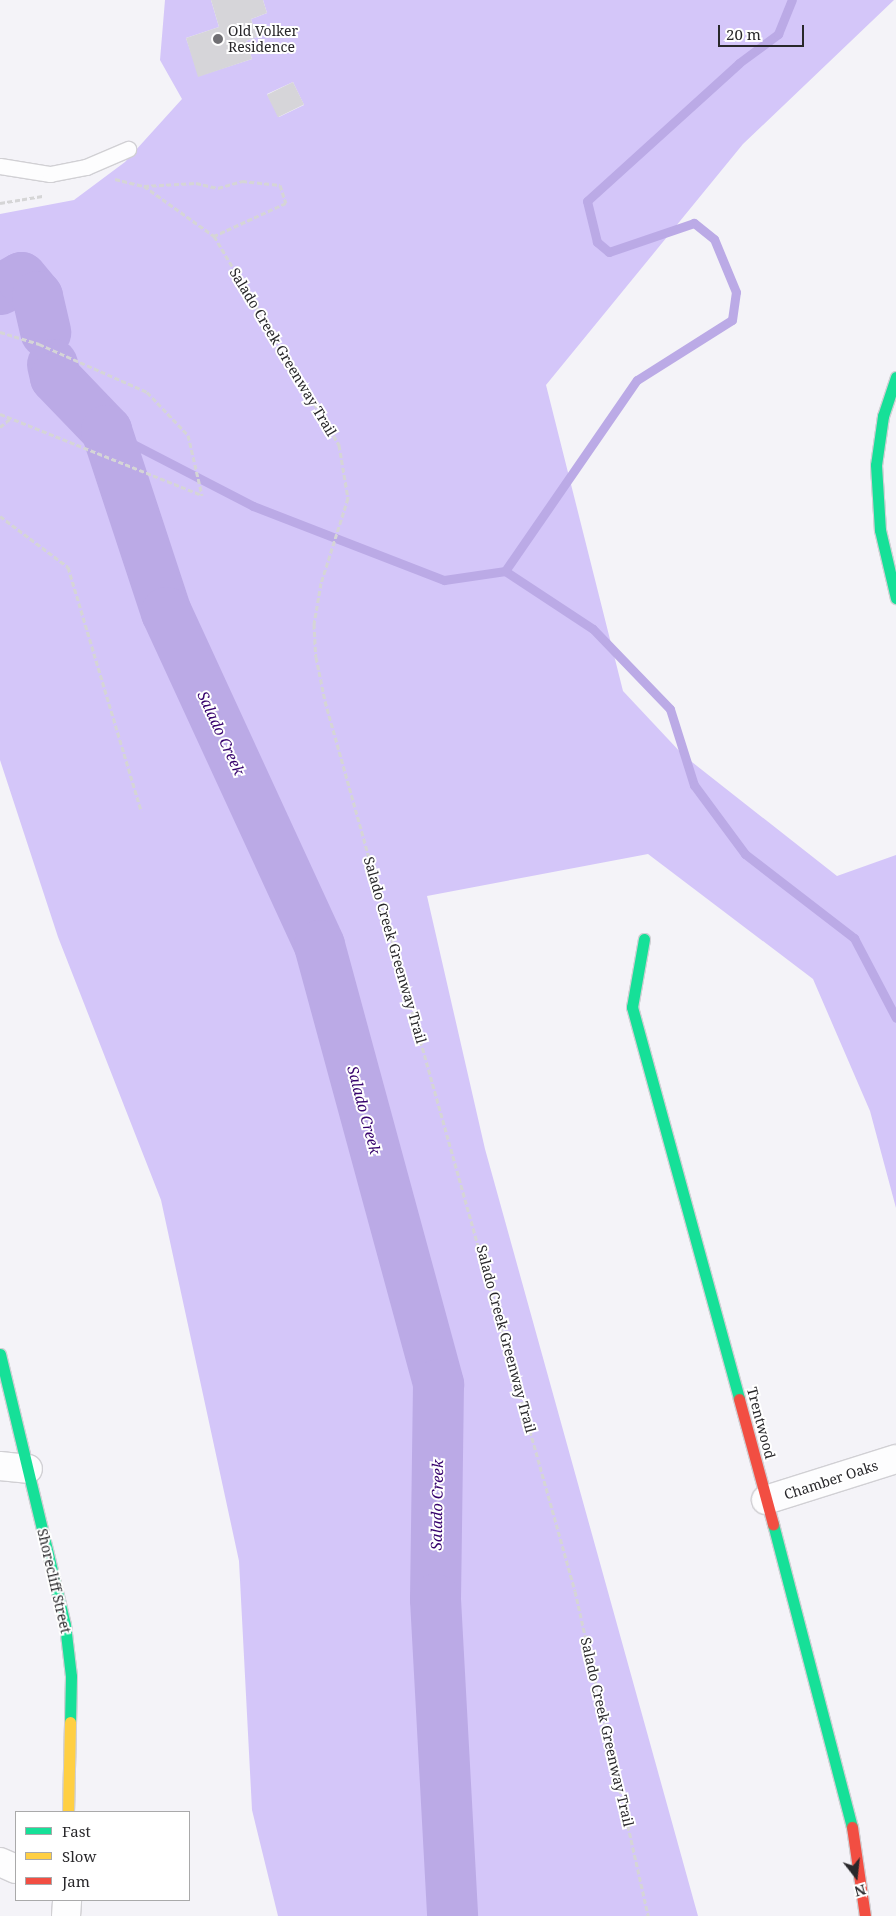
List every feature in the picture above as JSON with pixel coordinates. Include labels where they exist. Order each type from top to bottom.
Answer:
[{"type":"street","points":[[896,377],[883,416],[876,465],[880,530],[896,598]]},
{"type":"street","name":"Trentwood","points":[[644,939],[632,1008],[849,1803],[865,1916]]},
{"type":"street","name":"Shorecliff Street","points":[[0,1354],[66,1634],[71,1676],[68,1811]]},
{"type":"street","name":"Chamber Oaks","points":[[766,1500],[896,1459]]},
{"type":"street","points":[[0,1466],[28,1470]]},
{"type":"street","points":[[0,1862],[15,1869]]},
{"type":"street","points":[[66,1916],[67,1901]]},
{"type":"lane","points":[[0,166],[50,174],[86,167],[128,149]]},
{"type":"path","name":"Salado Creek Greenway Trail","points":[[109,178],[144,186],[214,236],[339,445],[348,498],[321,583],[314,624],[316,657],[325,701],[575,1591],[648,1916]]},
{"type":"path","points":[[144,186],[196,183],[218,188],[242,180],[280,184],[286,203],[214,236]]},
{"type":"path","points":[[0,203],[48,195]]},
{"type":"path","points":[[0,332],[39,344],[147,392],[188,435],[202,495],[0,414]]},
{"type":"path","points":[[0,427],[11,418]]},
{"type":"path","points":[[0,516],[68,567],[141,811]]},
{"type":"shaded area","points":[[165,0],[211,0],[219,27],[186,38],[199,76],[252,59],[246,41],[257,37],[251,19],[267,13],[263,0],[894,0],[743,144],[546,385],[623,691],[683,755],[837,876],[896,855],[896,1208],[870,1111],[813,979],[648,854],[427,896],[485,1149],[698,1916],[278,1916],[252,1810],[239,1561],[161,1200],[58,937],[0,760],[0,214],[74,200],[125,162],[182,99],[160,60]],"holes":[[[293,82],[304,105],[279,117],[267,94]]]},
{"type":"building","name":"Old Volker Residence","points":[[211,0],[263,0],[267,13],[251,19],[257,37],[246,41],[252,59],[198,77],[186,38],[219,27]]},
{"type":"building","points":[[293,82],[304,104],[278,117],[267,95]]},
{"type":"waterway","points":[[505,571],[637,380],[732,320],[736,292],[714,239],[694,223],[609,252],[597,242],[587,201],[739,63],[778,34],[792,0]]},
{"type":"waterway","name":"Salado Creek","points":[[0,289],[21,277],[37,296],[45,332]]},
{"type":"waterway","name":"Salado Creek","points":[[52,364],[55,377],[106,430],[166,612],[319,945],[438,1384],[435,1599],[452,1916]]},
{"type":"waterway","points":[[106,430],[253,506],[444,580],[505,571],[593,629],[670,709],[694,785],[745,854],[854,938],[896,1018]]},
{"type":"traffic: fast","points":[[896,377],[883,416],[876,465],[880,530],[896,598]]},
{"type":"traffic: fast","points":[[644,939],[632,1007],[739,1399]]},
{"type":"traffic: fast","points":[[0,1354],[65,1625],[71,1676],[70,1722]]},
{"type":"traffic: fast","points":[[773,1524],[852,1827]]},
{"type":"traffic: slow","points":[[68,1811],[70,1722]]},
{"type":"traffic: jam","points":[[739,1399],[773,1524]]},
{"type":"traffic: jam","points":[[852,1827],[865,1916]]},
{"type":"place","name":"Old Volker Residence","points":[[218,39]]}]
